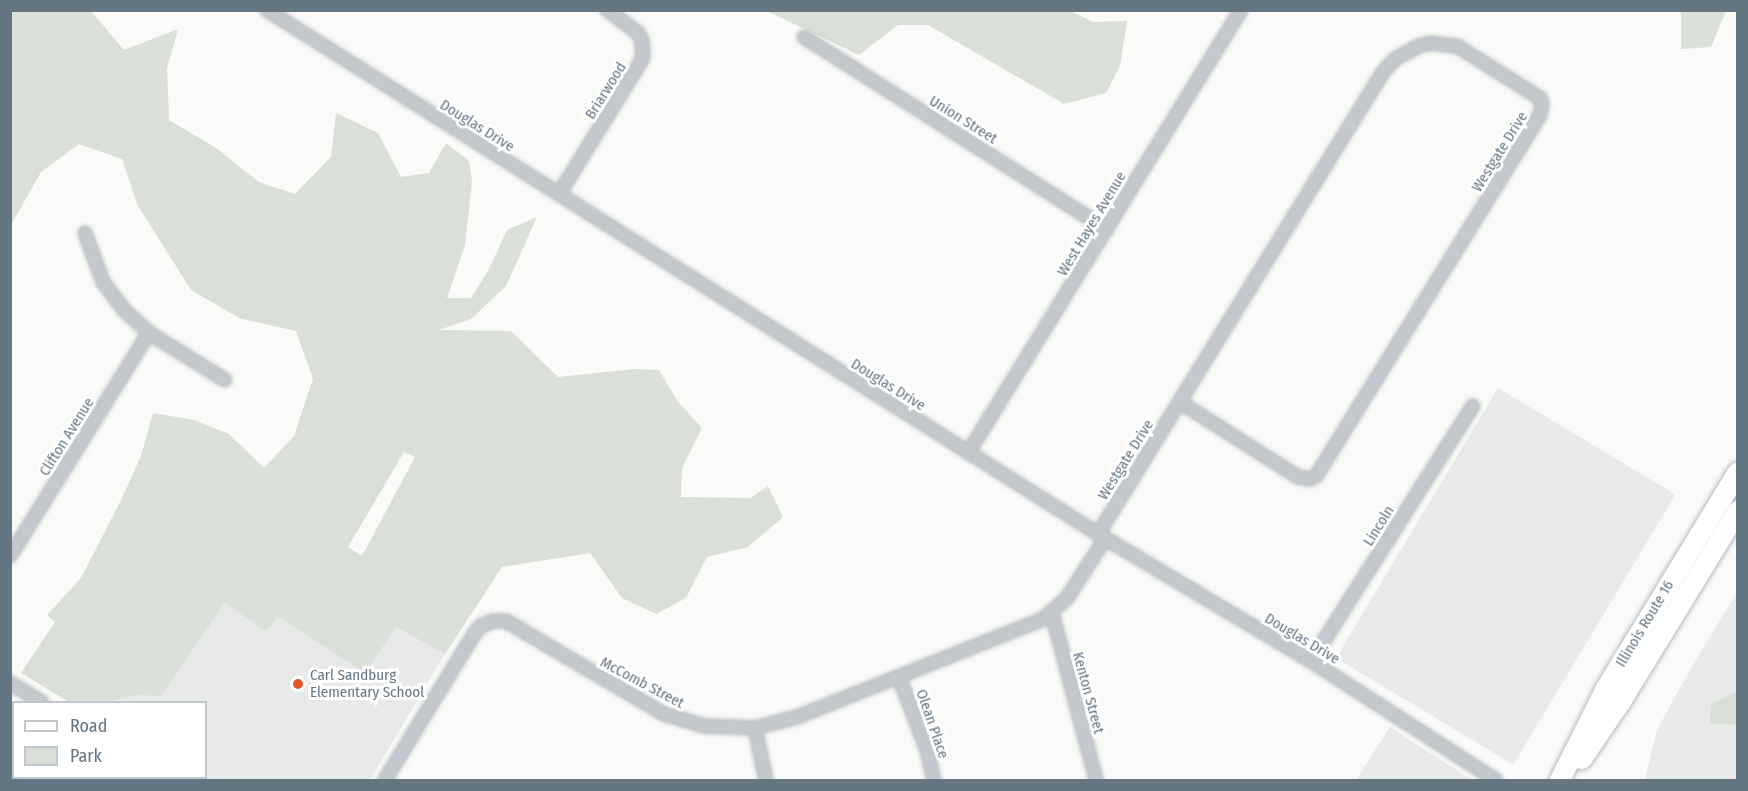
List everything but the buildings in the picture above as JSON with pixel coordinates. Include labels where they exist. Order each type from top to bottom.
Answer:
[{"type":"main road","name":"Illinois Route 16","points":[[1560,780],[1605,690],[1737,472]]},
{"type":"main road","name":"Illinois Route 16","points":[[1567,780],[1623,700],[1737,511]]},
{"type":"street","name":"Douglas Drive","points":[[267,10],[283,15],[559,195],[968,453],[1101,536],[1311,661],[1496,780]]},
{"type":"street","name":"Briarwood","points":[[559,195],[643,58],[642,41],[638,33],[607,10]]},
{"type":"street","name":"West Hayes Avenue","points":[[968,453],[1241,10]]},
{"type":"street","name":"Union Street","points":[[804,37],[1107,229]]},
{"type":"street","name":"Westgate Drive","points":[[1101,536],[1180,402],[1383,72],[1395,59],[1418,46],[1431,43],[1457,46],[1540,98],[1542,104],[1540,115],[1316,476],[1298,477],[1180,402]]},
{"type":"street","points":[[85,233],[103,282],[126,312],[148,333],[225,380]]},
{"type":"street","name":"Clifton Avenue","points":[[10,556],[148,333]]},
{"type":"street","name":"Lincoln","points":[[1311,661],[1473,406]]},
{"type":"street","name":"McComb Street","points":[[385,780],[474,634],[482,626],[493,621],[506,621],[664,714],[704,726],[755,728],[787,721],[1029,626],[1052,613],[1067,598],[1101,536]]},
{"type":"street","name":"Kenton Street","points":[[1052,613],[1096,780]]},
{"type":"street","name":"Olean Place","points":[[899,677],[927,750],[934,780]]},
{"type":"street","points":[[10,683],[23,698]]},
{"type":"street","points":[[755,728],[766,780]]},
{"type":"shaded area","points":[[1498,388],[1675,495],[1513,765],[1336,658]]},
{"type":"shaded area","points":[[1737,592],[1737,780],[1645,780],[1657,730]]},
{"type":"shaded area","name":"Carl Sandburg Elementary School","points":[[225,603],[266,632],[278,615],[365,673],[396,626],[445,654],[370,780],[193,780],[191,779],[207,779],[207,701],[111,701],[136,695],[161,695]]},
{"type":"shaded area","points":[[1390,727],[1472,780],[1356,780]]},
{"type":"green space","points":[[11,10],[91,11],[124,50],[178,29],[167,68],[169,120],[216,148],[259,182],[295,194],[331,157],[336,113],[378,133],[401,177],[429,173],[446,143],[469,161],[472,181],[465,245],[447,298],[471,298],[488,271],[507,230],[537,217],[506,286],[471,319],[439,330],[511,331],[558,377],[634,369],[659,370],[678,402],[702,428],[682,468],[681,497],[751,498],[768,486],[783,517],[748,547],[707,557],[686,598],[656,614],[622,598],[590,553],[502,567],[445,654],[396,627],[365,673],[278,616],[266,632],[225,603],[161,696],[136,695],[111,701],[67,701],[21,673],[55,622],[47,615],[81,578],[122,498],[141,456],[153,413],[194,420],[229,434],[264,468],[294,436],[313,379],[296,331],[239,318],[191,290],[137,204],[122,159],[79,144],[41,172],[11,225]],"holes":[[[404,452],[415,457],[362,556],[348,547]]]},
{"type":"green space","points":[[1069,10],[1093,22],[1127,21],[1120,66],[1106,93],[1064,104],[928,25],[898,25],[859,55],[767,11]]},
{"type":"green space","points":[[1681,11],[1726,11],[1711,47],[1681,49]]},
{"type":"green space","points":[[1737,692],[1737,725],[1710,723],[1711,704]]},
{"type":"place","name":"Carl Sandburg Elementary School","points":[[298,684]]}]
